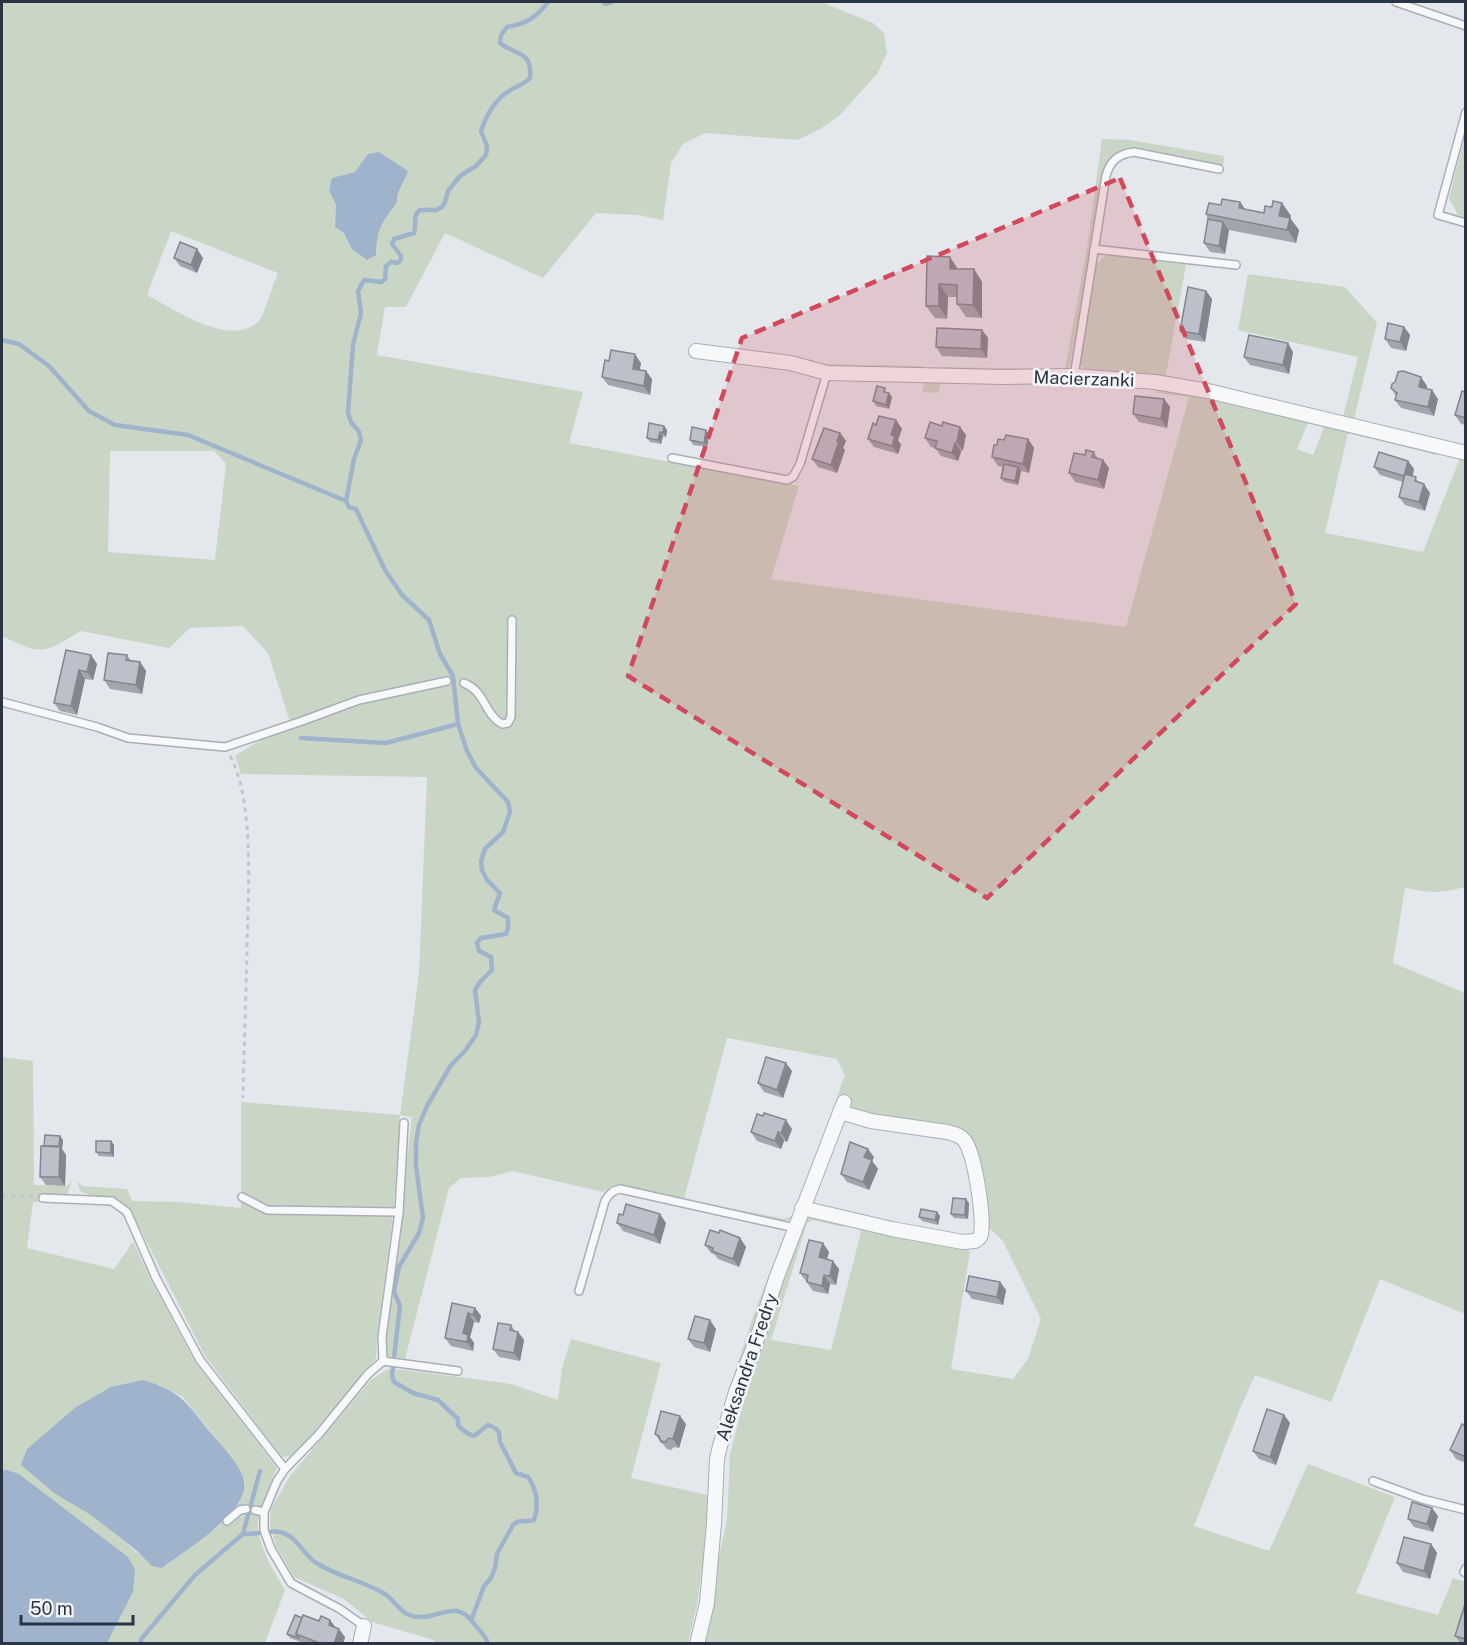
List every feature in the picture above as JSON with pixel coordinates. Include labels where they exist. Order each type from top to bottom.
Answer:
[{"type":"street","name":"Macierzanki","points":[[696,351],[791,363],[827,373],[1004,377],[1074,376],[1155,382],[1208,391],[1466,453]]},
{"type":"street","name":"Aleksandra Fredry","points":[[697,1644],[706,1603],[720,1446],[736,1392],[802,1208],[842,1107],[871,1121],[947,1132],[958,1135],[964,1140],[975,1167],[981,1234],[975,1241],[963,1242],[891,1229],[802,1208]]},
{"type":"street","points":[[360,1644],[364,1626]]},
{"type":"lane","points":[[1396,2],[1466,26]]},
{"type":"lane","points":[[1466,112],[1438,215],[1466,223]]},
{"type":"lane","points":[[1074,376],[1108,168],[1116,158],[1134,152],[1219,169]]},
{"type":"lane","points":[[1094,249],[1236,265]]},
{"type":"lane","points":[[672,458],[787,480],[793,477],[801,464],[827,373]]},
{"type":"lane","points":[[464,683],[480,693],[495,721],[502,724],[507,723],[510,717],[512,620]]},
{"type":"lane","points":[[2,702],[97,727],[128,738],[225,747],[359,700],[447,681]]},
{"type":"lane","points":[[386,1362],[382,1338],[399,1212],[404,1123]]},
{"type":"lane","points":[[579,1291],[605,1201],[608,1194],[614,1190],[620,1189],[795,1228]]},
{"type":"lane","points":[[242,1197],[267,1210],[399,1212]]},
{"type":"lane","points":[[43,1198],[111,1201],[127,1212],[156,1278],[200,1360],[285,1469]]},
{"type":"lane","points":[[364,1626],[340,1608],[291,1582],[271,1549],[264,1530],[264,1512],[277,1481],[285,1469],[319,1434],[368,1374],[386,1362],[458,1371]]},
{"type":"lane","points":[[1373,1481],[1422,1499],[1466,1510]]},
{"type":"lane","points":[[227,1521],[240,1510],[246,1509]]},
{"type":"lane","points":[[255,1510],[264,1512]]},
{"type":"path","points":[[225,747],[239,776],[247,819],[248,912],[243,1098]]},
{"type":"path","points":[[2,1195],[43,1198]]},
{"type":"highlighted area","points":[[1120,178],[1296,604],[987,898],[628,676],[742,338]]},
{"type":"green space","points":[[2,2],[821,2],[873,23],[884,33],[887,53],[877,74],[839,116],[798,140],[705,133],[683,144],[671,163],[663,220],[637,215],[596,213],[543,278],[445,233],[406,307],[385,307],[377,355],[583,392],[569,443],[799,486],[771,579],[1126,627],[1189,397],[1156,393],[1155,386],[1309,421],[1297,449],[1313,455],[1325,425],[1438,452],[1437,455],[1348,433],[1325,533],[1423,552],[1461,455],[1465,456],[1465,887],[1435,892],[1405,887],[1393,963],[1465,993],[1465,1314],[1380,1279],[1331,1402],[1255,1375],[1194,1526],[1269,1551],[1308,1464],[1395,1497],[1356,1593],[1438,1615],[1453,1578],[1465,1582],[1465,1643],[701,1643],[727,1519],[730,1454],[756,1356],[804,1219],[808,1216],[842,1222],[843,1227],[813,1220],[807,1223],[771,1340],[831,1350],[862,1228],[970,1251],[951,1369],[1013,1379],[1028,1359],[1041,1319],[1003,1241],[984,1223],[966,1138],[858,1112],[843,1099],[826,1140],[819,1149],[845,1075],[837,1059],[727,1038],[684,1199],[784,1219],[794,1215],[812,1165],[813,1171],[792,1220],[778,1221],[620,1187],[613,1186],[603,1192],[513,1171],[489,1177],[461,1178],[449,1188],[405,1359],[387,1356],[386,1338],[412,1117],[400,1115],[419,974],[427,777],[241,774],[235,756],[290,722],[268,653],[243,626],[190,628],[169,648],[81,631],[42,650],[26,647],[2,636]],"holes":[[[368,154],[406,178],[396,194],[388,215],[383,219],[377,235],[376,255],[351,248],[344,233],[335,227],[336,205]],[[171,231],[278,273],[259,321],[247,328],[233,331],[202,324],[147,295]],[[110,451],[214,451],[226,464],[215,560],[108,552]]]},
{"type":"green space","points":[[1465,137],[1465,217],[1458,215],[1449,198]]},
{"type":"green space","points":[[1102,139],[1130,140],[1224,156],[1223,167],[1136,150],[1121,152],[1110,160],[1069,369],[1065,372],[945,370],[941,367],[1065,369],[1087,248]]},
{"type":"green space","points":[[1114,255],[1186,265],[1165,380],[1086,372],[1079,363],[1095,266],[1103,257]]},
{"type":"green space","points":[[1248,274],[1345,287],[1377,323],[1354,419],[1343,417],[1358,357],[1238,330]]},
{"type":"green space","points":[[808,359],[818,364],[923,366],[921,370],[822,368]]},
{"type":"green space","points":[[926,379],[952,380],[953,383],[941,383],[938,393],[922,392]]},
{"type":"green space","points":[[2,1057],[33,1061],[34,1185],[67,1186],[72,1180],[67,1194],[63,1196],[41,1195],[41,1202],[33,1202],[27,1248],[114,1269],[133,1242],[195,1362],[277,1468],[261,1508],[258,1531],[265,1554],[285,1590],[265,1643],[107,1643],[133,1592],[48,1498],[19,1474],[2,1471]],"holes":[[[160,1385],[183,1397],[236,1464],[245,1481],[242,1496],[220,1525],[162,1568],[89,1514],[54,1493]]]},
{"type":"green space","points":[[241,1102],[400,1115],[394,1206],[376,1358],[314,1433],[291,1456],[282,1457],[205,1356],[129,1207],[80,1191],[77,1180],[82,1186],[127,1189],[132,1201],[180,1202],[241,1208]]},
{"type":"green space","points":[[782,1241],[785,1244],[734,1391],[728,1393],[755,1311]]},
{"type":"green space","points":[[571,1339],[661,1363],[631,1478],[712,1496],[697,1605],[688,1643],[437,1643],[431,1639],[372,1622],[344,1599],[294,1577],[276,1546],[270,1525],[271,1509],[290,1476],[371,1380],[388,1369],[406,1370],[511,1384],[558,1400],[562,1368]]},
{"type":"water","points":[[379,152],[408,171],[397,202],[379,231],[376,255],[367,260],[351,248],[344,233],[335,227],[336,205],[329,190],[332,178],[355,172],[368,154]]},
{"type":"water","points":[[143,1380],[175,1394],[189,1406],[235,1462],[244,1481],[243,1493],[226,1518],[162,1568],[152,1566],[137,1551],[91,1515],[54,1493],[21,1465],[27,1449],[76,1407],[111,1387]]},
{"type":"water","points":[[7,1470],[19,1474],[128,1557],[135,1570],[133,1592],[107,1643],[2,1643],[2,1471]]},
{"type":"building","points":[[1222,199],[1240,202],[1239,208],[1264,213],[1265,206],[1272,207],[1273,201],[1282,203],[1279,216],[1290,218],[1287,230],[1206,214],[1209,203],[1221,205]]},
{"type":"building","points":[[1208,219],[1223,222],[1219,246],[1204,243]]},
{"type":"building","points":[[180,242],[197,249],[191,265],[174,258]]},
{"type":"building","points":[[927,256],[950,257],[950,269],[974,269],[973,305],[957,304],[957,285],[939,284],[939,306],[926,306]]},
{"type":"building","points":[[1188,287],[1206,291],[1199,334],[1180,331]]},
{"type":"building","points":[[1388,323],[1404,327],[1400,342],[1385,339]]},
{"type":"building","points":[[937,328],[982,330],[981,349],[936,347]]},
{"type":"building","points":[[1249,335],[1288,343],[1283,365],[1244,357]]},
{"type":"building","points":[[611,350],[635,354],[633,369],[646,371],[644,386],[602,377],[605,360],[609,361]]},
{"type":"building","points":[[1403,371],[1421,377],[1419,387],[1432,390],[1428,407],[1395,400],[1397,393],[1391,388],[1392,384],[1398,372]]},
{"type":"building","points":[[877,386],[885,388],[884,392],[889,393],[886,405],[873,401]]},
{"type":"building","points":[[1462,391],[1466,392],[1466,418],[1455,415]]},
{"type":"building","points":[[1135,396],[1164,399],[1161,419],[1133,414]]},
{"type":"building","points":[[879,416],[896,420],[891,435],[895,436],[892,446],[868,439],[873,423],[876,425]]},
{"type":"building","points":[[930,422],[942,426],[943,422],[960,427],[952,453],[935,448],[937,441],[925,438]]},
{"type":"building","points":[[649,423],[664,426],[663,433],[660,432],[658,440],[647,438]]},
{"type":"building","points":[[692,427],[706,430],[704,443],[690,440]]},
{"type":"building","points":[[824,428],[840,433],[831,465],[812,459]]},
{"type":"building","points":[[1006,435],[1028,439],[1023,464],[992,457],[994,445],[997,445],[998,439],[1004,440]]},
{"type":"building","points":[[1086,450],[1094,452],[1092,457],[1103,460],[1098,480],[1069,473],[1074,453],[1085,455]]},
{"type":"building","points":[[1379,452],[1408,461],[1404,476],[1374,467]]},
{"type":"building","points":[[1004,464],[1018,467],[1015,481],[1001,478]]},
{"type":"building","points":[[1405,474],[1416,477],[1415,481],[1424,484],[1419,502],[1399,497]]},
{"type":"building","points":[[66,650],[91,655],[87,672],[79,670],[71,706],[54,703]]},
{"type":"building","points":[[108,653],[127,655],[126,660],[140,662],[136,685],[104,680]]},
{"type":"building","points":[[766,1057],[786,1063],[777,1090],[758,1083]]},
{"type":"building","points":[[764,1113],[786,1120],[775,1141],[751,1132],[757,1114],[763,1116]]},
{"type":"building","points":[[45,1135],[60,1136],[59,1146],[44,1146]]},
{"type":"building","points":[[96,1141],[111,1141],[111,1153],[96,1152]]},
{"type":"building","points":[[850,1142],[868,1149],[864,1157],[872,1160],[863,1182],[841,1174]]},
{"type":"building","points":[[41,1146],[60,1147],[59,1177],[40,1177]]},
{"type":"building","points":[[953,1198],[966,1199],[965,1215],[951,1214]]},
{"type":"building","points":[[626,1204],[660,1214],[654,1235],[617,1223],[619,1214],[623,1215]]},
{"type":"building","points":[[921,1209],[937,1212],[935,1220],[919,1217]]},
{"type":"building","points":[[710,1230],[719,1233],[720,1230],[740,1238],[733,1259],[712,1251],[713,1248],[705,1245]]},
{"type":"building","points":[[809,1240],[823,1243],[819,1257],[833,1261],[830,1276],[824,1275],[822,1286],[807,1282],[808,1275],[800,1273]]},
{"type":"building","points":[[969,1276],[1000,1282],[997,1297],[966,1291]]},
{"type":"building","points":[[452,1303],[475,1308],[473,1315],[468,1313],[463,1333],[468,1335],[467,1342],[445,1338]]},
{"type":"building","points":[[695,1316],[710,1320],[704,1343],[688,1339]]},
{"type":"building","points":[[498,1323],[511,1325],[510,1330],[518,1332],[514,1353],[493,1349]]},
{"type":"building","points":[[1267,1409],[1284,1415],[1270,1457],[1253,1451]]},
{"type":"building","points":[[661,1411],[680,1416],[673,1439],[669,1438],[665,1442],[655,1434]]},
{"type":"building","points":[[1462,1424],[1466,1426],[1466,1457],[1450,1450]]},
{"type":"building","points":[[1412,1502],[1432,1508],[1427,1524],[1408,1519]]},
{"type":"building","points":[[1404,1537],[1431,1544],[1424,1571],[1397,1563]]},
{"type":"building","points":[[1466,1601],[1466,1639],[1455,1636]]},
{"type":"building","points":[[295,1615],[302,1618],[296,1634],[299,1638],[287,1634]]},
{"type":"building","points":[[303,1615],[319,1621],[321,1616],[330,1620],[329,1625],[339,1629],[334,1644],[322,1644],[296,1634]]},
{"type":"waterway","points":[[472,1618],[484,1586],[491,1578],[495,1568],[497,1554],[513,1525],[534,1520],[535,1492],[528,1477],[516,1473],[500,1442],[499,1432],[495,1428],[488,1425],[474,1436],[469,1434],[458,1425],[458,1419],[438,1400],[413,1393],[394,1382],[392,1375],[400,1306],[394,1292],[399,1267],[419,1233],[423,1218],[416,1166],[419,1125],[427,1106],[451,1065],[476,1035],[479,1022],[475,990],[492,970],[491,957],[479,951],[477,943],[481,938],[506,934],[508,928],[508,918],[494,910],[500,893],[487,880],[481,861],[485,849],[503,832],[510,812],[508,802],[476,768],[467,751],[458,724],[453,676],[440,654],[429,620],[402,595],[385,570],[356,509],[349,507],[346,501],[354,459],[361,440],[348,413],[353,345],[361,313],[358,291],[364,280],[381,282],[385,279],[386,266],[391,262],[400,261],[401,256],[392,244],[394,239],[414,233],[415,218],[418,212],[442,207],[448,191],[460,176],[476,166],[486,155],[487,146],[481,131],[488,114],[504,95],[530,78],[529,62],[521,54],[500,43],[501,35],[507,27],[520,24],[535,16],[548,2]]},
{"type":"waterway","points":[[603,2],[606,4],[612,2]]},
{"type":"waterway","points":[[2,340],[19,344],[49,366],[89,411],[115,425],[188,435],[346,501]]},
{"type":"waterway","points":[[301,738],[386,743],[458,724]]},
{"type":"waterway","points":[[243,1534],[260,1471]]},
{"type":"waterway","points":[[140,1644],[142,1638],[195,1575],[243,1534],[266,1532],[286,1534],[318,1564],[385,1594],[409,1615],[418,1617],[452,1611],[467,1616],[488,1644]]}]
